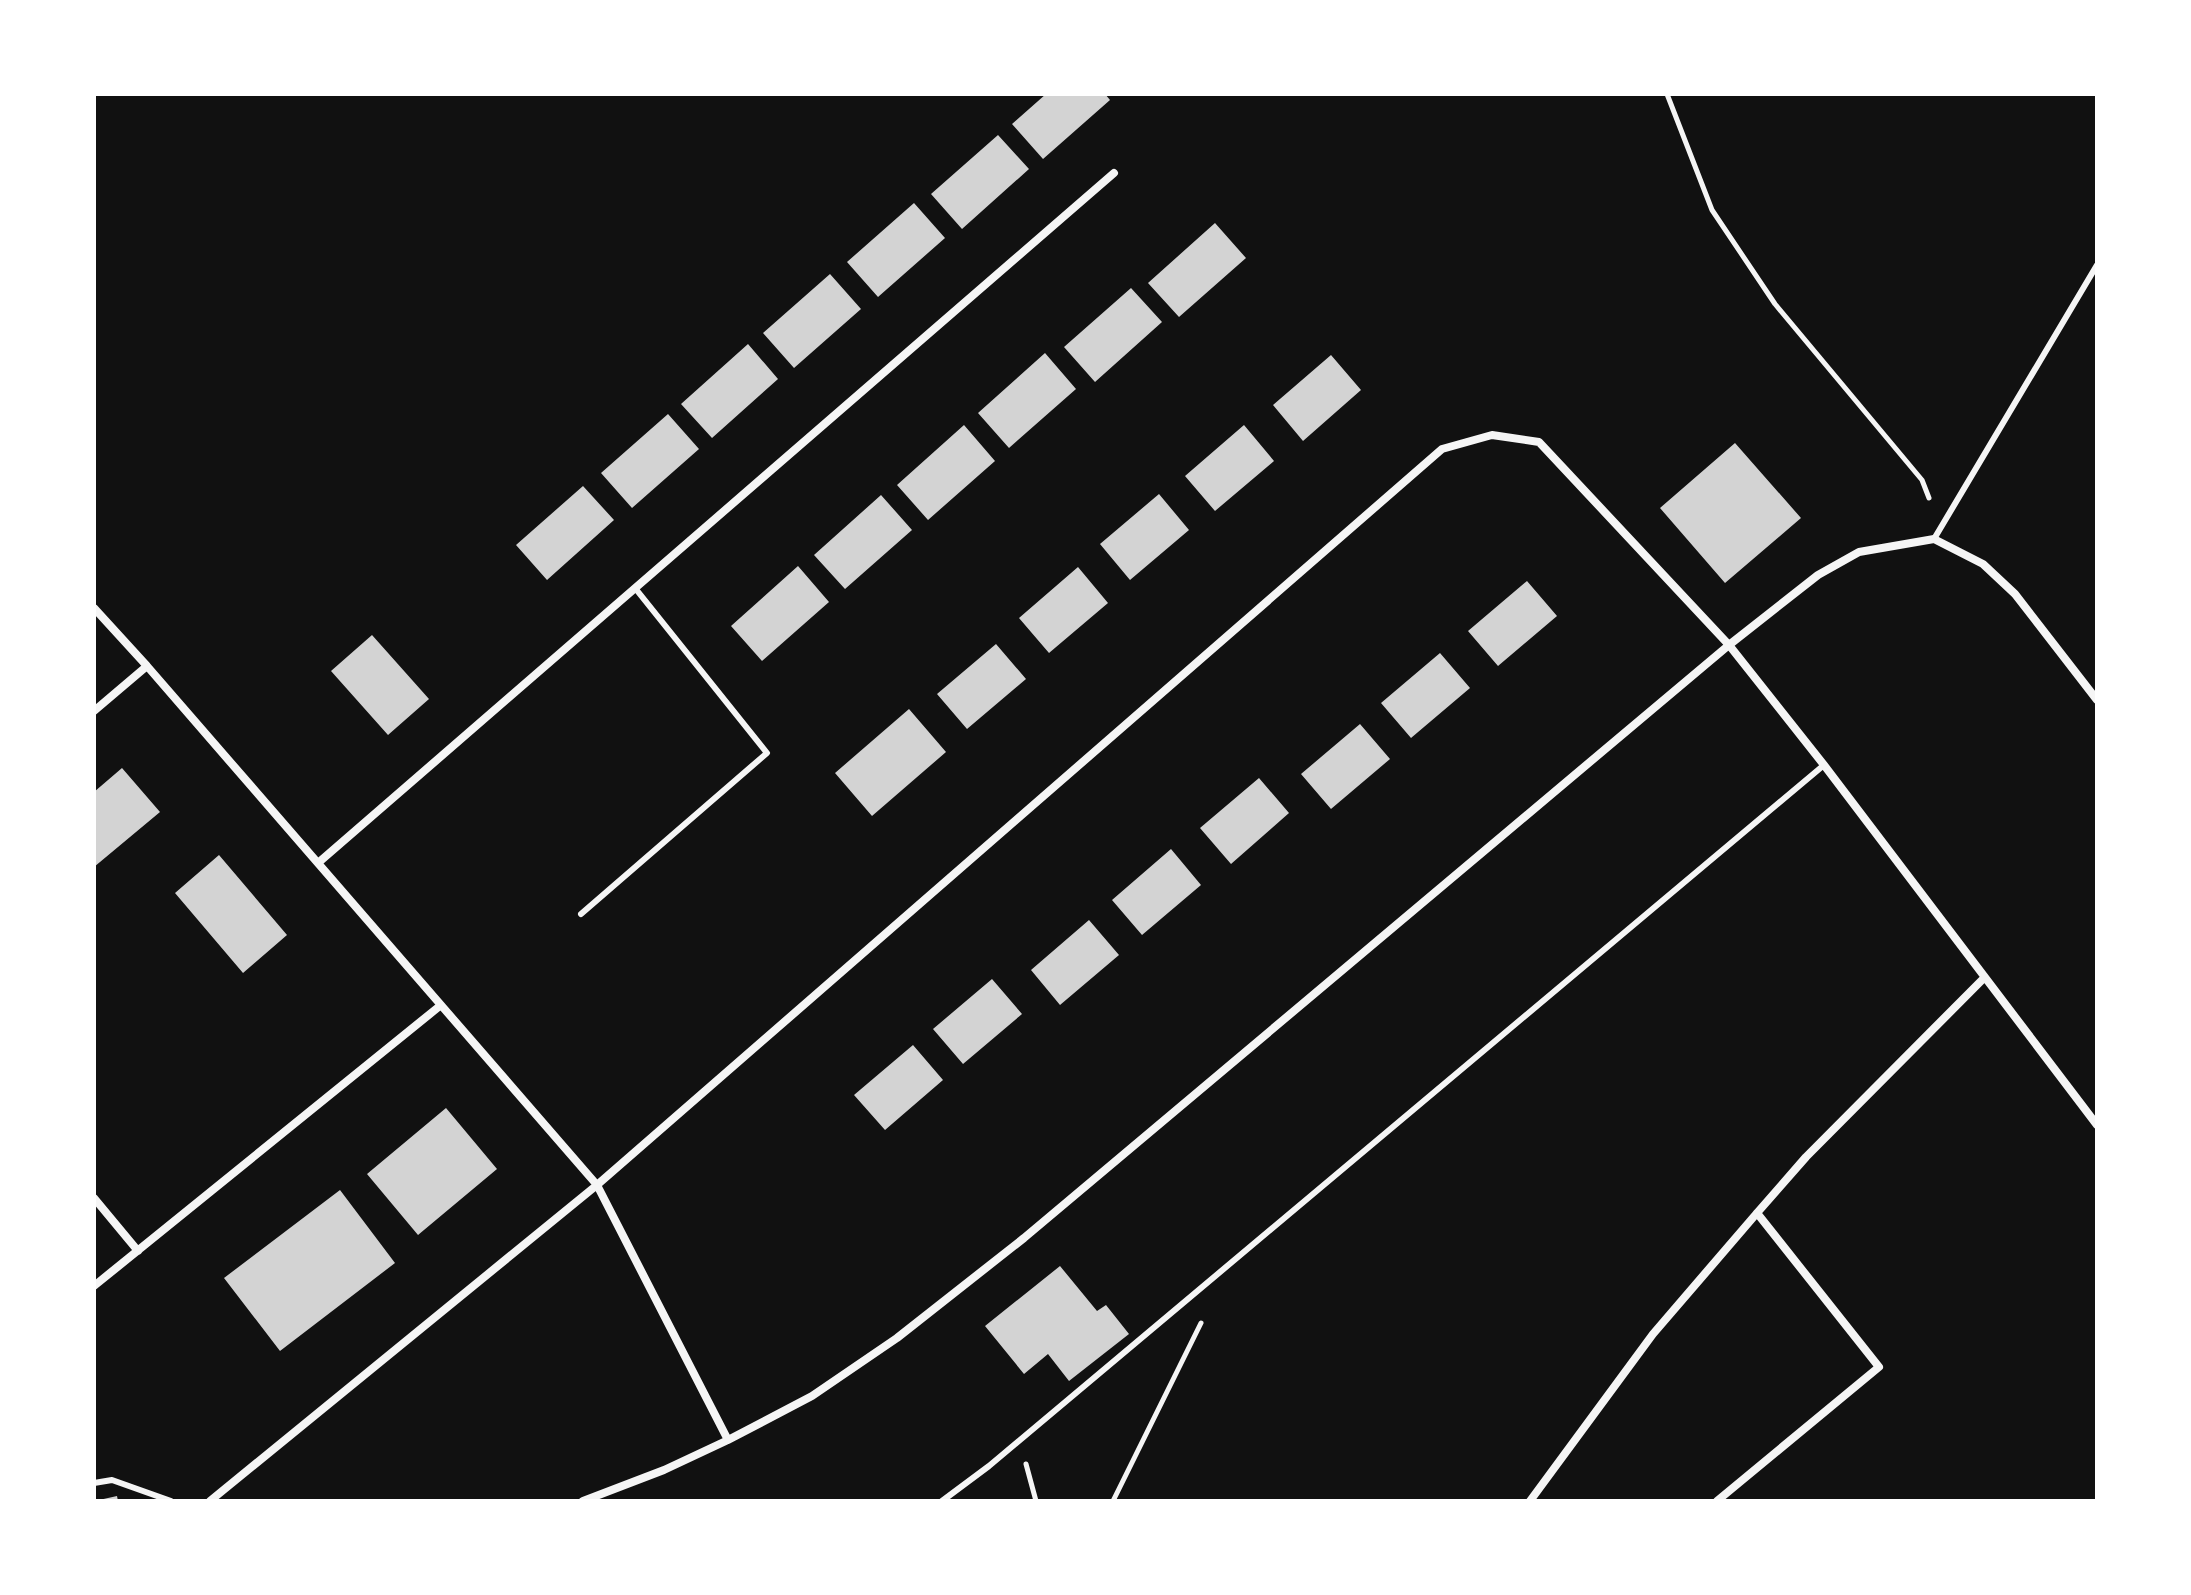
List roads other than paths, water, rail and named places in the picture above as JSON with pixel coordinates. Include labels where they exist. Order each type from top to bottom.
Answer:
[{"type":"street","points":[[318,863],[1114,173]]},
{"type":"street","points":[[210,1501],[597,1185],[1442,449],[1492,435],[1539,442],[1729,645],[2097,1125]]},
{"type":"street","points":[[583,1501],[664,1470],[728,1440],[812,1396],[897,1338],[976,1277],[1729,645],[1818,575],[1859,552],[1934,539],[1983,564],[2015,594],[2097,700]]},
{"type":"street","points":[[94,608],[597,1185],[728,1440]]},
{"type":"street","points":[[94,711],[147,666]]},
{"type":"street","points":[[1530,1501],[1653,1334],[1757,1213],[1806,1157],[1984,978]]},
{"type":"street","points":[[94,1286],[441,1005]]},
{"type":"street","points":[[94,1198],[138,1251]]},
{"type":"street","points":[[1717,1501],[1879,1367],[1757,1213]]},
{"type":"lane","points":[[1934,539],[2097,265]]},
{"type":"lane","points":[[581,914],[767,753],[635,588]]},
{"type":"lane","points":[[942,1501],[1019,1440],[1824,765]]},
{"type":"lane","points":[[94,1483],[112,1480],[171,1501]]}]
